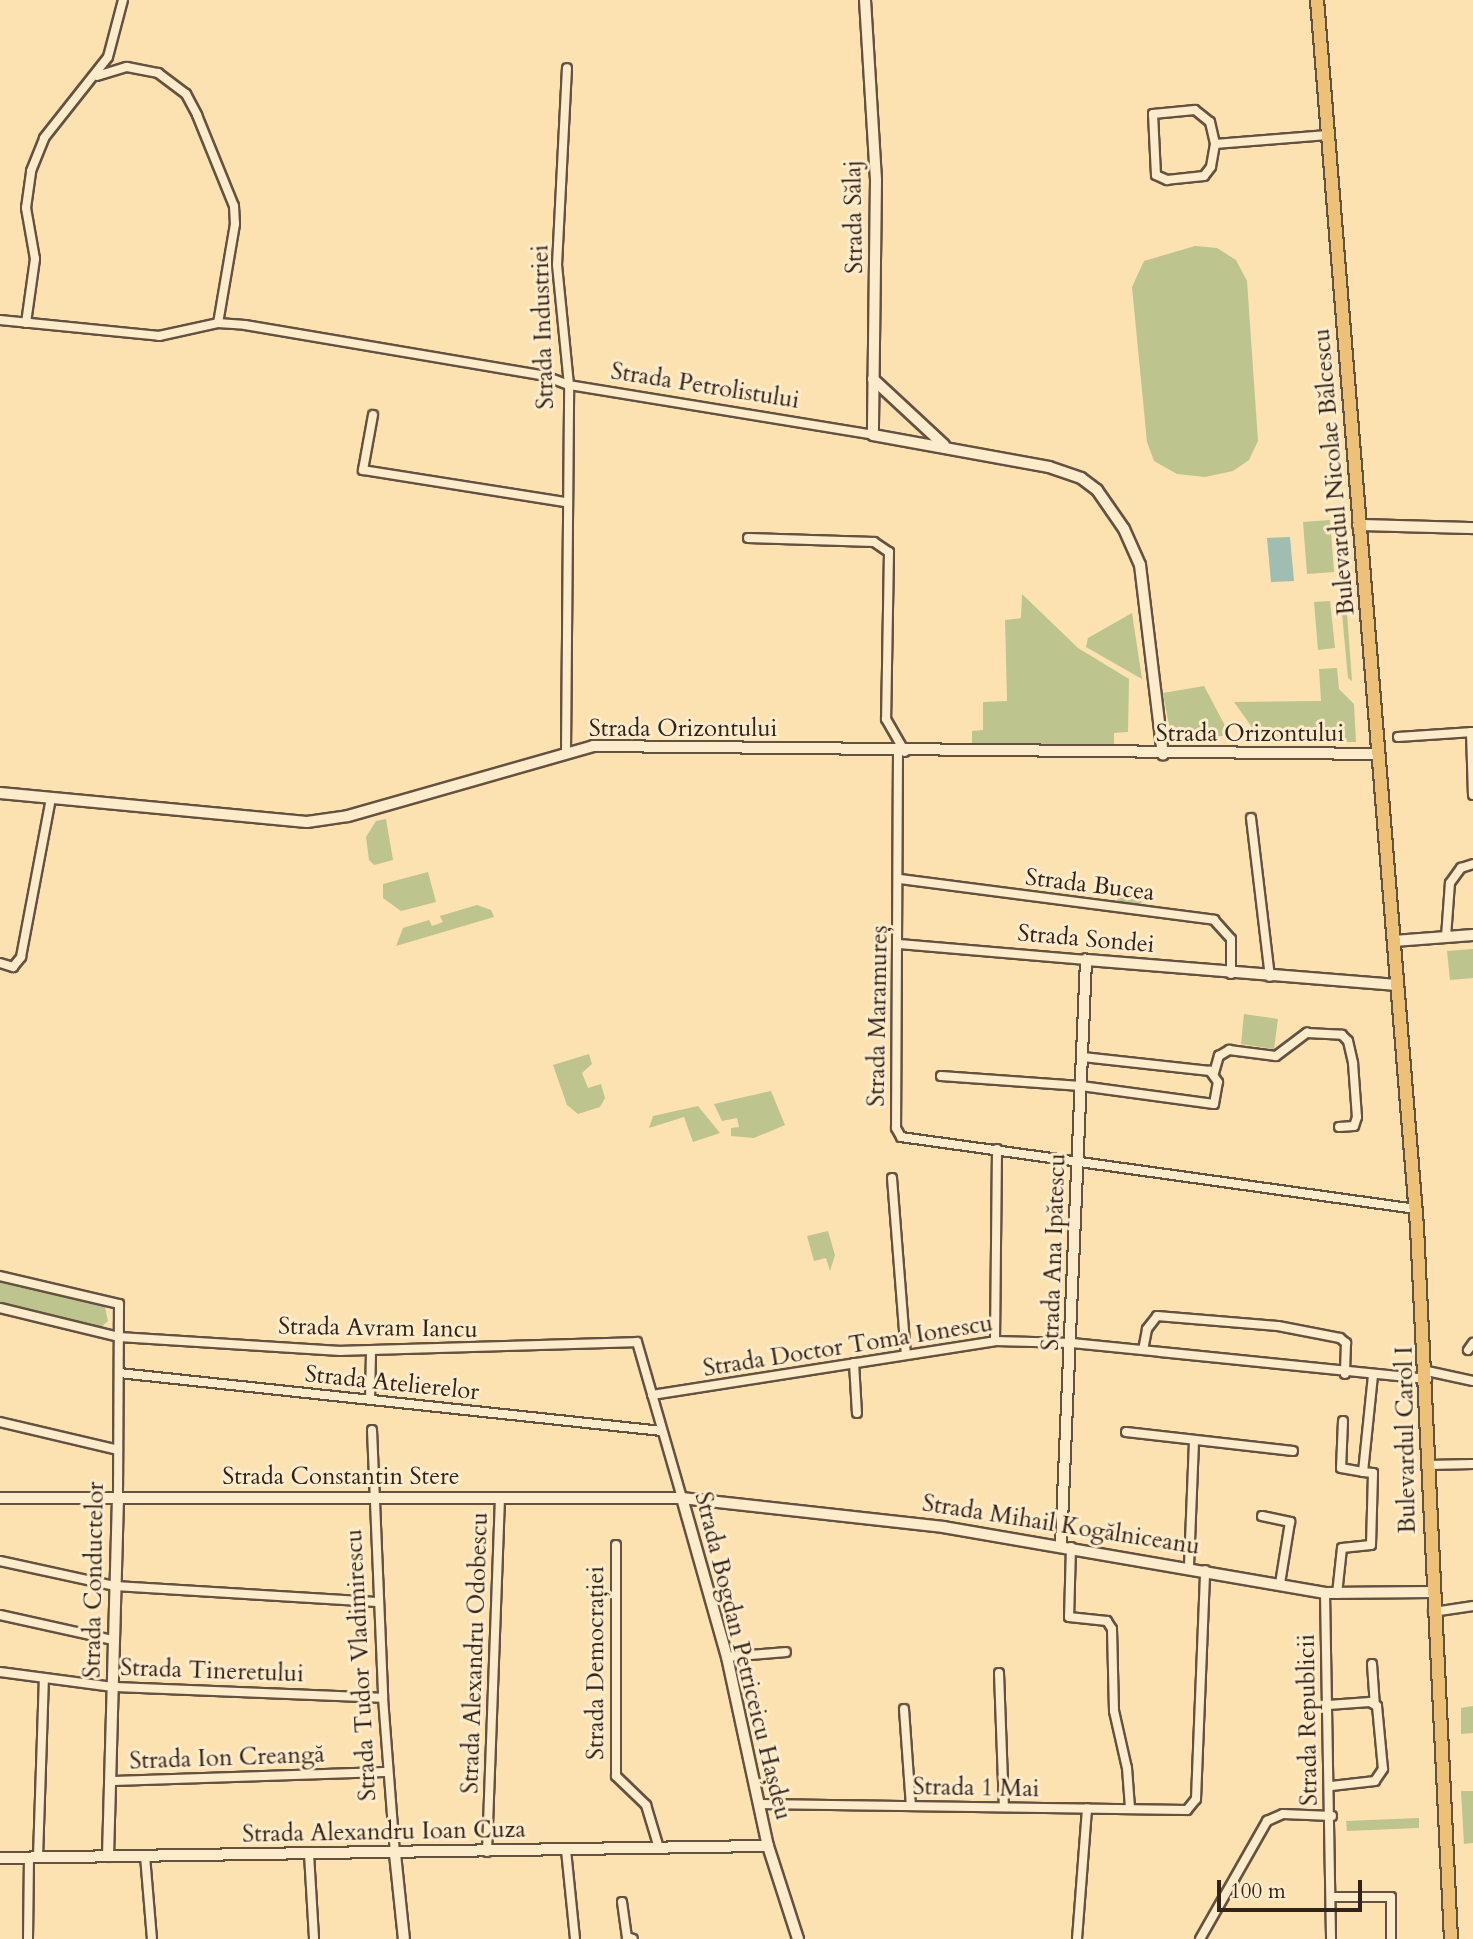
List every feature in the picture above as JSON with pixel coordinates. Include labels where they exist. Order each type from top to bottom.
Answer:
[{"type":"main road","name":"Bulevardul Nicolae Bălcescu","points":[[1317,0],[1394,941]]},
{"type":"main road","name":"Bulevardul Carol I","points":[[1394,941],[1427,1375],[1432,1592],[1451,1939]]},
{"type":"street","points":[[26,323],[35,260],[26,208],[31,171],[44,138],[95,77],[108,57],[123,0]]},
{"type":"street","name":"Strada Sălaj","points":[[865,0],[876,180],[873,435]]},
{"type":"street","points":[[95,77],[127,67],[158,73],[186,94],[197,115],[234,206],[235,224],[218,323]]},
{"type":"street","name":"Strada Industriei","points":[[566,751],[565,502],[569,385],[557,265],[567,68]]},
{"type":"street","points":[[1195,110],[1210,122],[1216,144],[1212,167],[1205,176],[1167,180],[1156,175],[1153,114],[1195,110]]},
{"type":"street","points":[[1216,144],[1328,135]]},
{"type":"street","name":"Strada Petrolistului","points":[[0,320],[159,336],[218,323],[532,373],[569,385],[950,448],[1071,474],[1090,484],[1107,502],[1129,537],[1140,565],[1163,755]]},
{"type":"street","points":[[873,379],[928,435],[950,448]]},
{"type":"street","points":[[373,415],[363,470],[565,502]]},
{"type":"street","points":[[1358,525],[1473,528]]},
{"type":"street","points":[[748,538],[874,542],[889,552],[886,719],[902,752]]},
{"type":"street","points":[[1398,737],[1472,732],[1473,795]]},
{"type":"street","name":"Strada Orizontului","points":[[0,793],[307,822],[348,816],[566,751],[612,745],[902,752],[1377,754]]},
{"type":"street","name":"Strada Maramureș","points":[[902,752],[897,1132],[904,1139],[1079,1160],[1416,1209]]},
{"type":"street","points":[[3,964],[18,964],[25,942],[51,798]]},
{"type":"street","points":[[1251,818],[1270,977]]},
{"type":"street","points":[[1446,937],[1450,883],[1461,868],[1473,864]]},
{"type":"street","name":"Strada Bucea","points":[[900,879],[1214,919],[1231,939],[1231,974]]},
{"type":"street","points":[[1394,941],[1473,935]]},
{"type":"street","name":"Strada Sondei","points":[[899,944],[1231,974],[1398,985]]},
{"type":"street","name":"Strada Ana Ipătescu","points":[[1066,1546],[1086,960]]},
{"type":"street","points":[[942,1076],[1081,1086],[1209,1106],[1217,1090],[1214,1073],[1219,1056],[1229,1050],[1276,1056],[1307,1033],[1342,1035],[1349,1041],[1357,1117],[1354,1126],[1339,1127]]},
{"type":"street","points":[[1083,1057],[1214,1073]]},
{"type":"street","points":[[995,1341],[997,1149]]},
{"type":"street","points":[[892,1178],[906,1354]]},
{"type":"street","name":"Strada Conductelor","points":[[0,1276],[119,1304],[118,1497],[108,1856]]},
{"type":"street","name":"Strada Avram Iancu","points":[[0,1308],[119,1337],[371,1352],[637,1342]]},
{"type":"street","points":[[1143,1350],[1147,1329],[1157,1316],[1278,1326],[1340,1338],[1346,1343],[1345,1374]]},
{"type":"street","name":"Strada Doctor Toma Ionescu","points":[[652,1395],[995,1341],[1072,1343],[1345,1374],[1427,1375],[1473,1381]]},
{"type":"street","name":"Strada Bogdan Petriceicu Hașdeu","points":[[637,1342],[727,1657],[768,1846],[798,1939]]},
{"type":"street","points":[[370,1400],[371,1352]]},
{"type":"street","points":[[854,1363],[857,1413]]},
{"type":"street","name":"Strada Atelierelor","points":[[119,1373],[662,1431]]},
{"type":"street","points":[[1363,1472],[1373,1376]]},
{"type":"street","points":[[1338,1594],[1342,1548],[1371,1545],[1373,1473],[1341,1468],[1343,1421]]},
{"type":"street","points":[[0,1422],[118,1450]]},
{"type":"street","name":"Strada Tudor Vladimirescu","points":[[372,1430],[383,1698],[404,1939]]},
{"type":"street","points":[[1126,1432],[1293,1451]]},
{"type":"street","points":[[1189,1566],[1194,1441]]},
{"type":"street","points":[[1428,1465],[1473,1464]]},
{"type":"street","name":"Strada Alexandru Odobescu","points":[[487,1852],[499,1497]]},
{"type":"street","name":"Strada Constantin Stere","points":[[0,1498],[682,1498]]},
{"type":"street","name":"Strada Mihail Kogălniceanu","points":[[682,1498],[927,1525],[1189,1566],[1325,1593],[1432,1592]]},
{"type":"street","points":[[1262,1516],[1290,1522],[1280,1584]]},
{"type":"street","name":"Strada Democrației","points":[[616,1545],[616,1776],[646,1805],[659,1848]]},
{"type":"street","points":[[1066,1546],[1069,1616],[1107,1621],[1112,1629],[1114,1711],[1127,1768],[1130,1808]]},
{"type":"street","points":[[0,1561],[115,1586],[377,1602]]},
{"type":"street","name":"Strada 1 Mai","points":[[760,1804],[1192,1807],[1196,1799],[1205,1569]]},
{"type":"street","name":"Strada Republicii","points":[[1200,1939],[1267,1821],[1283,1814],[1332,1816],[1325,1593]]},
{"type":"street","points":[[1433,1612],[1473,1606]]},
{"type":"street","points":[[0,1615],[113,1640]]},
{"type":"street","points":[[727,1657],[786,1653]]},
{"type":"street","points":[[1331,1786],[1375,1781],[1382,1775],[1372,1664]]},
{"type":"street","name":"Strada Tineretului","points":[[0,1672],[113,1687],[383,1698]]},
{"type":"street","points":[[999,1673],[1004,1807]]},
{"type":"street","points":[[28,1939],[44,1678]]},
{"type":"street","points":[[1328,1705],[1375,1703]]},
{"type":"street","points":[[904,1709],[911,1806]]},
{"type":"street","name":"Strada Ion Creangă","points":[[110,1781],[388,1772]]},
{"type":"street","points":[[1077,1939],[1087,1808]]},
{"type":"street","points":[[1331,1939],[1332,1816]]},
{"type":"street","name":"Strada Alexandru Ioan Cuza","points":[[0,1858],[395,1854],[768,1846]]},
{"type":"street","points":[[566,1850],[575,1939]]},
{"type":"street","points":[[309,1854],[314,1939]]},
{"type":"street","points":[[145,1856],[152,1939]]},
{"type":"street","points":[[1331,1897],[1391,1897],[1391,1939]]},
{"type":"street","points":[[622,1902],[627,1937],[633,1939]]},
{"type":"green space","points":[[1195,246],[1217,248],[1236,260],[1247,281],[1258,441],[1249,460],[1233,471],[1205,477],[1177,474],[1154,461],[1147,442],[1132,287],[1144,261]]},
{"type":"green space","points":[[1330,520],[1334,572],[1307,574],[1303,522]]},
{"type":"green space","points":[[1022,594],[1078,648],[1129,679],[1128,732],[1114,733],[1114,745],[972,744],[972,731],[983,730],[983,702],[1007,701],[1005,620],[1021,618]]},
{"type":"green space","points":[[1346,600],[1352,681],[1348,678],[1341,603]]},
{"type":"green space","points":[[1330,601],[1335,648],[1318,650],[1314,602]]},
{"type":"green space","points":[[1132,613],[1142,679],[1086,647],[1088,638]]},
{"type":"green space","points":[[1337,668],[1339,689],[1354,704],[1356,742],[1270,741],[1254,730],[1234,702],[1321,701],[1319,669]]},
{"type":"green space","points":[[1204,686],[1230,735],[1179,741],[1171,736],[1163,693]]},
{"type":"green space","points":[[386,819],[393,860],[374,865],[369,860],[366,837],[376,821]]},
{"type":"green space","points":[[428,872],[436,902],[401,911],[383,898],[383,884]]},
{"type":"green space","points":[[1118,890],[1140,893],[1142,906],[1117,903]]},
{"type":"green space","points":[[477,905],[491,910],[494,917],[396,946],[403,928],[429,920],[432,926],[443,922],[440,916]]},
{"type":"green space","points":[[1473,949],[1473,978],[1450,980],[1447,951]]},
{"type":"green space","points":[[1244,1014],[1278,1019],[1274,1049],[1241,1044]]},
{"type":"green space","points":[[589,1054],[592,1064],[582,1073],[588,1088],[601,1084],[605,1098],[600,1107],[578,1114],[567,1105],[553,1065]]},
{"type":"green space","points":[[771,1091],[785,1125],[754,1138],[731,1136],[731,1128],[739,1127],[737,1118],[722,1121],[714,1104]]},
{"type":"green space","points":[[698,1106],[720,1133],[693,1142],[684,1117],[649,1128],[653,1116]]},
{"type":"green space","points":[[828,1231],[835,1255],[830,1271],[826,1258],[814,1261],[807,1236]]},
{"type":"green space","points":[[0,1282],[105,1307],[108,1321],[98,1330],[0,1305]]},
{"type":"green space","points":[[1473,1706],[1473,1733],[1461,1734],[1461,1708]]},
{"type":"green space","points":[[1461,1791],[1473,1791],[1473,1843],[1464,1844]]},
{"type":"green space","points":[[1419,1818],[1419,1828],[1347,1831],[1346,1821]]},
{"type":"shaded area","points":[[1290,537],[1294,581],[1271,582],[1267,538]]}]
